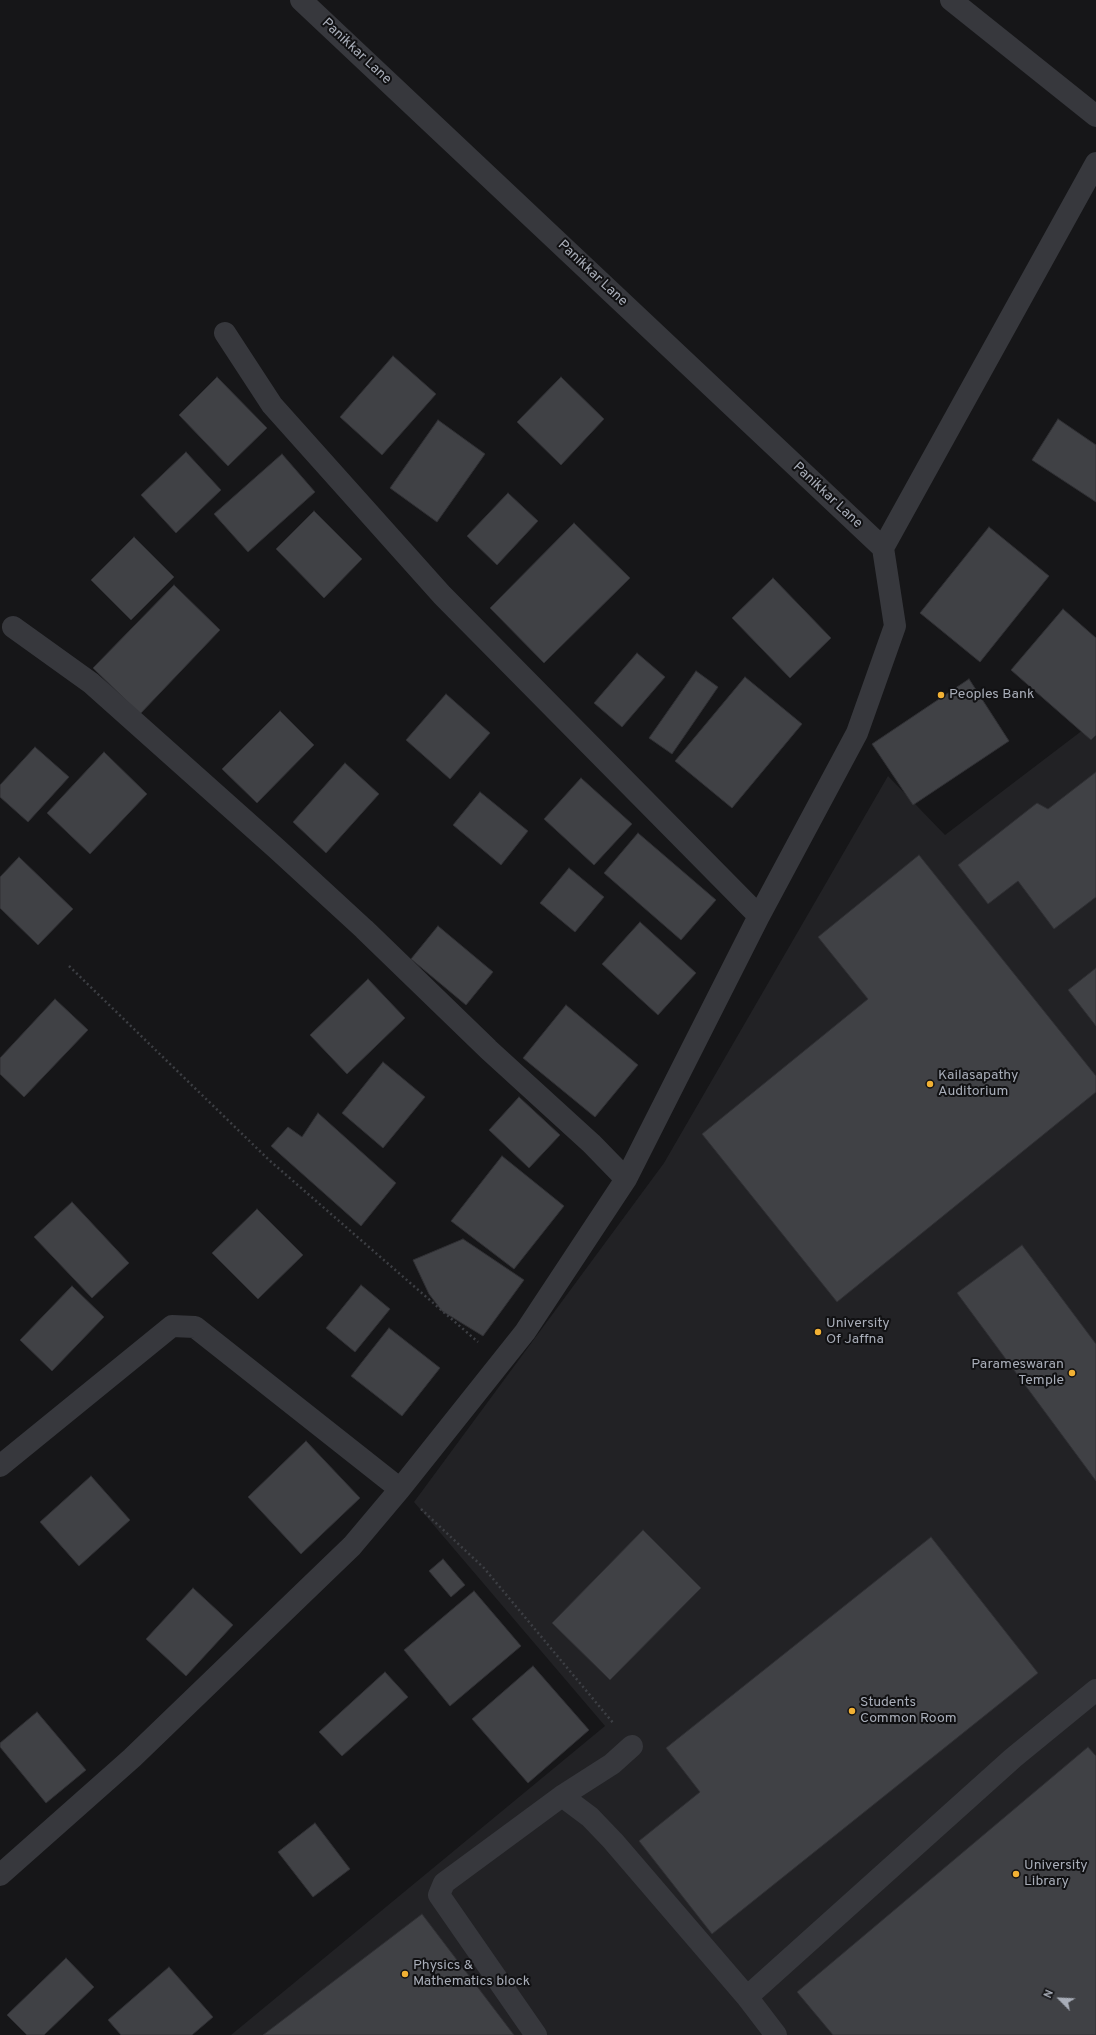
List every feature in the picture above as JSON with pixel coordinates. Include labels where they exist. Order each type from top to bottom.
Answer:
[{"type":"street","name":"Panikkar Lane","points":[[301,0],[882,548]]},
{"type":"street","points":[[951,0],[1096,116]]},
{"type":"street","points":[[0,1875],[132,1758],[352,1546],[400,1489],[525,1332],[626,1179],[759,916],[857,732],[895,626],[882,548],[1096,163]]},
{"type":"street","points":[[225,333],[272,406],[442,594],[759,916]]},
{"type":"street","points":[[13,627],[91,683],[278,849],[364,929],[488,1049],[591,1143],[626,1179]]},
{"type":"street","points":[[0,1466],[172,1326],[195,1327],[400,1489]]},
{"type":"street","points":[[747,1997],[1013,1758],[1096,1690]]},
{"type":"street","points":[[536,2035],[439,1896],[444,1883],[562,1796],[612,1764],[632,1746]]},
{"type":"street","points":[[562,1796],[590,1817],[613,1841],[747,1997],[776,2035]]},
{"type":"path","points":[[69,966],[269,1160],[501,1362]]},
{"type":"path","points":[[400,1489],[484,1568],[632,1746]]},
{"type":"shaded area","name":"University Of Jaffna","points":[[1096,720],[1096,2035],[231,2035],[605,1726],[414,1502],[664,1163],[888,776],[945,835]]},
{"type":"building","points":[[393,356],[436,394],[382,455],[340,417]]},
{"type":"building","points":[[217,377],[267,428],[228,466],[179,415]]},
{"type":"building","points":[[561,377],[604,419],[561,465],[517,422]]},
{"type":"building","points":[[1058,419],[1096,445],[1096,502],[1032,460]]},
{"type":"building","points":[[438,420],[485,454],[437,522],[390,488]]},
{"type":"building","points":[[186,452],[221,490],[176,533],[141,495]]},
{"type":"building","points":[[282,454],[315,492],[248,552],[214,514]]},
{"type":"building","points":[[508,493],[538,521],[497,565],[467,536]]},
{"type":"building","points":[[314,511],[362,559],[324,598],[276,549]]},
{"type":"building","points":[[574,523],[630,578],[544,663],[490,608]]},
{"type":"building","points":[[989,527],[1049,576],[980,662],[920,613]]},
{"type":"building","points":[[134,537],[174,577],[131,620],[91,580]]},
{"type":"building","points":[[773,578],[831,638],[790,678],[732,618]]},
{"type":"building","points":[[174,585],[220,630],[140,714],[93,668]]},
{"type":"building","points":[[1063,609],[1096,638],[1096,735],[1091,740],[1011,670]]},
{"type":"building","points":[[637,653],[665,677],[622,727],[594,703]]},
{"type":"building","points":[[696,671],[718,687],[672,754],[649,738]]},
{"type":"building","points":[[745,677],[802,724],[732,808],[675,761]]},
{"type":"building","points":[[969,679],[1009,741],[913,805],[872,744]]},
{"type":"building","points":[[446,694],[490,733],[450,779],[406,740]]},
{"type":"building","points":[[280,711],[314,745],[257,803],[222,769]]},
{"type":"building","points":[[35,747],[69,777],[28,822],[0,797],[0,785]]},
{"type":"building","points":[[104,752],[147,794],[90,854],[47,813]]},
{"type":"building","points":[[345,763],[379,794],[326,853],[293,822]]},
{"type":"building","points":[[1096,772],[1096,897],[1054,929],[1018,881],[988,904],[958,865],[1037,803],[1048,809]]},
{"type":"building","points":[[581,778],[632,824],[594,865],[544,819]]},
{"type":"building","points":[[480,792],[528,831],[501,865],[453,825]]},
{"type":"building","points":[[638,833],[716,900],[681,940],[604,873]]},
{"type":"building","name":"Kailasapathy Auditorium","points":[[919,855],[1096,1076],[1096,1092],[837,1302],[702,1134],[868,999],[818,937]]},
{"type":"building","points":[[19,857],[73,909],[38,945],[0,908],[0,877]]},
{"type":"building","points":[[569,868],[604,897],[575,932],[540,903]]},
{"type":"building","points":[[640,922],[696,973],[658,1015],[602,964]]},
{"type":"building","points":[[438,926],[493,972],[466,1005],[411,959]]},
{"type":"building","points":[[1096,968],[1096,1026],[1068,990]]},
{"type":"building","points":[[368,979],[405,1018],[347,1074],[310,1035]]},
{"type":"building","points":[[55,999],[88,1030],[24,1097],[0,1074],[0,1058]]},
{"type":"building","points":[[566,1005],[638,1065],[595,1117],[523,1058]]},
{"type":"building","points":[[383,1062],[425,1097],[383,1148],[342,1113]]},
{"type":"building","points":[[519,1097],[560,1135],[529,1168],[489,1130]]},
{"type":"building","points":[[318,1113],[396,1183],[361,1226],[271,1146],[288,1127],[302,1137]]},
{"type":"building","points":[[502,1156],[564,1206],[514,1269],[451,1221]]},
{"type":"building","points":[[72,1202],[129,1263],[92,1298],[34,1237]]},
{"type":"building","points":[[257,1209],[303,1255],[258,1299],[212,1253]]},
{"type":"building","points":[[463,1239],[524,1280],[483,1336],[442,1311],[429,1294],[413,1260]]},
{"type":"building","points":[[1022,1245],[1096,1344],[1096,1481],[957,1293]]},
{"type":"building","points":[[361,1285],[390,1309],[355,1352],[326,1328]]},
{"type":"building","points":[[72,1286],[104,1317],[52,1371],[20,1340]]},
{"type":"building","points":[[389,1328],[440,1368],[402,1416],[351,1376]]},
{"type":"building","points":[[306,1441],[360,1498],[301,1554],[248,1497]]},
{"type":"building","points":[[91,1476],[130,1520],[79,1566],[40,1522]]},
{"type":"building","points":[[643,1530],[701,1588],[610,1680],[552,1623]]},
{"type":"building","name":"Students Common Room","points":[[931,1537],[1038,1673],[712,1934],[639,1841],[700,1792],[666,1748]]},
{"type":"building","points":[[443,1559],[465,1585],[451,1597],[429,1571]]},
{"type":"building","points":[[193,1588],[233,1625],[186,1676],[146,1639]]},
{"type":"building","points":[[474,1591],[521,1646],[450,1706],[404,1650]]},
{"type":"building","points":[[533,1666],[589,1730],[528,1783],[472,1719]]},
{"type":"building","points":[[385,1672],[408,1697],[342,1756],[319,1732]]},
{"type":"building","points":[[37,1712],[86,1770],[46,1803],[0,1747],[0,1743]]},
{"type":"building","name":"University Library","points":[[1088,1747],[1096,1756],[1096,2035],[833,2035],[797,1992]]},
{"type":"building","points":[[315,1823],[350,1869],[313,1897],[278,1852]]},
{"type":"building","name":"Physics & Mathematics block","points":[[422,1914],[514,2035],[263,2035]]},
{"type":"building","points":[[66,1958],[94,1987],[44,2035],[27,2035],[7,2015]]},
{"type":"building","points":[[169,1967],[213,2017],[192,2035],[121,2035],[108,2020]]},
{"type":"place","name":"Peoples Bank","points":[[941,695]]},
{"type":"place","name":"Kailasapathy Auditorium","points":[[930,1084]]},
{"type":"place","name":"University Of Jaffna","points":[[818,1332]]},
{"type":"place","name":"Parameswaran Temple","points":[[1072,1373]]},
{"type":"place","name":"Students Common Room","points":[[852,1711]]},
{"type":"place","name":"University Library","points":[[1016,1874]]},
{"type":"place","name":"Physics & Mathematics block","points":[[405,1974]]}]
